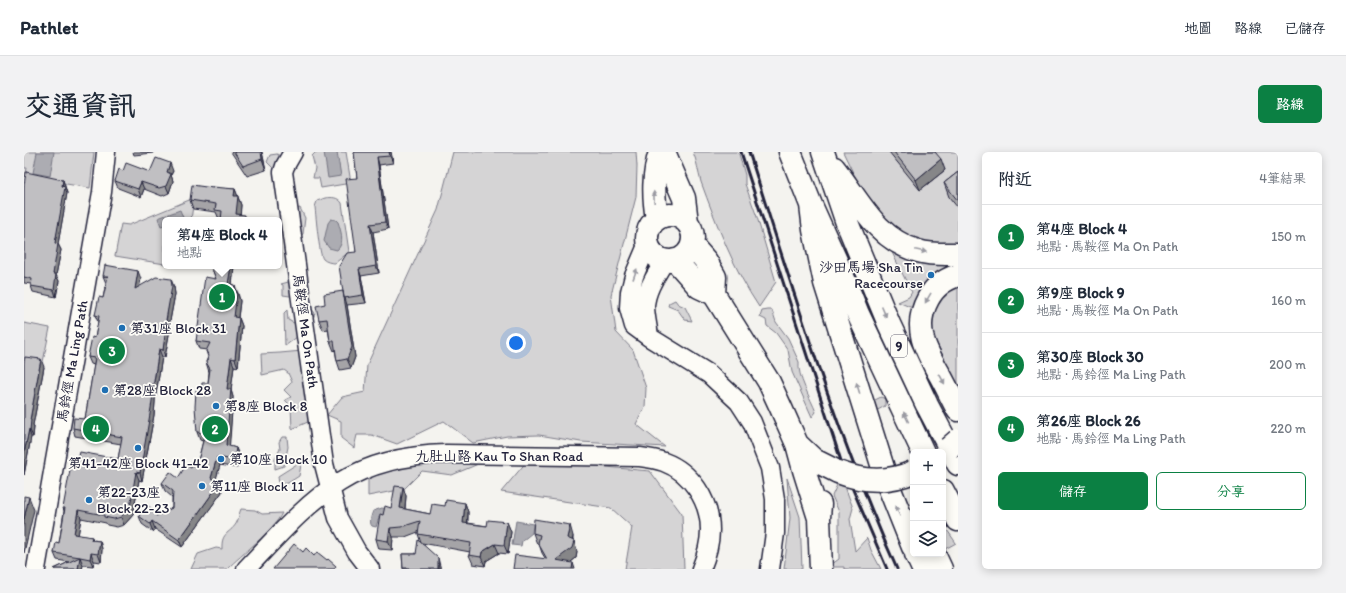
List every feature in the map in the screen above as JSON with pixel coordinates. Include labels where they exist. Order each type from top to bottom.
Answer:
[{"type":"main road","points":[[657,219],[653,199],[655,167],[660,152]]},
{"type":"main road","points":[[664,152],[684,198],[687,222],[693,236],[692,245],[686,254],[670,260]]},
{"type":"main road","name":"9","points":[[790,152],[811,205],[881,364],[922,449]]},
{"type":"main road","points":[[823,154],[870,217],[888,236],[904,246],[919,252],[958,254]]},
{"type":"main road","name":"9","points":[[823,154],[846,220],[889,324],[951,453]]},
{"type":"main road","points":[[811,205],[814,230],[825,282],[889,487],[910,540]]},
{"type":"main road","points":[[687,222],[680,217],[670,215],[657,219],[650,228],[648,243],[654,254],[670,260],[699,287],[714,294],[769,382],[797,444],[819,518]]},
{"type":"main road","points":[[692,245],[706,262],[715,277],[714,294]]},
{"type":"main road","points":[[958,275],[939,284],[931,293],[921,316],[920,328],[925,349],[958,410]]},
{"type":"main road","points":[[797,444],[814,460],[838,472],[857,478],[878,480],[893,479],[910,473]]},
{"type":"main road","points":[[814,460],[823,486],[819,518],[821,569]]},
{"type":"main road","points":[[946,497],[958,520]]},
{"type":"main road","points":[[917,557],[923,569]]},
{"type":"main road","points":[[936,557],[942,569]]},
{"type":"street","name":"馬鈴徑 Ma Ling Path","points":[[36,569],[102,192],[106,152]]},
{"type":"street","name":"馬鞍徑 Ma On Path","points":[[293,152],[283,172],[324,464],[338,518],[357,552],[370,569]]},
{"type":"street","points":[[648,243],[634,276],[630,292],[629,308],[634,326],[709,374],[739,402],[752,422],[770,468],[775,499],[775,533],[770,569]]},
{"type":"street","points":[[649,337],[645,307],[646,296],[651,285],[670,260]]},
{"type":"street","name":"九肚山路 Kau To Shan Road","points":[[246,569],[304,510],[330,489],[353,475],[393,460],[416,456],[446,454],[640,457],[652,458],[664,462],[675,467],[684,475],[692,483],[703,501],[709,520],[710,530],[707,552],[701,569]]},
{"type":"shaded area","points":[[24,152],[94,152],[90,188],[25,177],[27,168],[24,168]]},
{"type":"shaded area","points":[[37,152],[54,152],[50,176],[33,173]]},
{"type":"shaded area","points":[[316,152],[346,152],[351,183],[321,188],[319,178],[313,178],[315,168],[312,156]]},
{"type":"shaded area","points":[[324,152],[337,152],[341,176],[328,178]]},
{"type":"shaded area","points":[[453,152],[636,152],[636,197],[611,295],[616,332],[633,350],[646,388],[645,407],[636,424],[665,447],[581,442],[539,435],[507,436],[473,443],[444,421],[397,444],[372,435],[357,435],[354,448],[341,438],[341,421],[327,415],[342,397],[365,392],[367,365],[438,210]]},
{"type":"shaded area","points":[[693,152],[736,152],[739,154],[745,175],[745,184],[757,217],[776,282],[759,307],[742,278],[719,230],[701,182]]},
{"type":"shaded area","name":"沙田馬場 Sha Tin Racecourse","points":[[843,152],[958,152],[958,386],[916,301],[915,309],[898,302],[909,297],[912,292],[906,284],[907,283]]},
{"type":"shaded area","points":[[277,154],[284,159],[275,170],[267,162],[270,155]]},
{"type":"shaded area","points":[[194,198],[191,217],[162,217],[162,264],[115,256],[121,224],[129,225]]},
{"type":"shaded area","points":[[325,198],[335,198],[342,203],[349,252],[335,263],[323,259],[319,243],[315,207],[317,201]]},
{"type":"shaded area","points":[[300,208],[305,218],[303,234],[296,238],[292,210]]},
{"type":"shaded area","points":[[180,210],[183,217],[162,217],[161,226],[158,218]]},
{"type":"shaded area","points":[[331,219],[338,222],[341,233],[342,240],[337,250],[329,248],[324,241],[328,223]]},
{"type":"shaded area","points":[[292,281],[297,297],[283,295],[283,285],[281,284]]},
{"type":"shaded area","points":[[675,300],[678,304],[685,307],[692,321],[685,320],[678,310],[668,306],[669,303]]},
{"type":"shaded area","points":[[307,303],[315,313],[309,330],[285,346],[284,313],[287,310],[288,320],[296,324]]},
{"type":"shaded area","points":[[772,310],[776,322],[788,338],[799,362],[802,381],[816,412],[812,417],[792,372],[788,350],[776,333],[767,326],[766,320],[760,317],[762,311]]},
{"type":"shaded area","points":[[24,323],[50,328],[43,362],[24,358]]},
{"type":"shaded area","points":[[302,351],[310,421],[292,429],[291,406],[285,400],[291,397],[284,390],[292,382],[288,373],[284,370],[262,375],[261,354]]},
{"type":"shaded area","points":[[881,397],[885,399],[885,406],[876,411],[871,402]]},
{"type":"shaded area","points":[[282,437],[287,437],[288,447],[284,466],[275,469],[275,459],[280,449],[279,442]]},
{"type":"shaded area","points":[[528,460],[650,471],[682,514],[684,569],[625,569],[632,527],[611,508],[501,492]]},
{"type":"shaded area","points":[[483,462],[452,475],[422,471],[404,489],[368,496],[368,478],[373,470],[388,463]]},
{"type":"shaded area","points":[[297,464],[301,465],[299,476],[288,483],[279,485],[278,476]]},
{"type":"shaded area","points":[[841,476],[853,508],[850,519],[855,551],[867,538],[871,550],[881,569],[844,569],[844,567],[828,567],[839,559],[839,512],[832,496]]},
{"type":"shaded area","points":[[787,478],[800,517],[802,569],[784,569],[790,518]]},
{"type":"shaded area","points":[[382,508],[387,509],[387,514],[379,517],[376,527],[372,526],[370,521],[373,511]]},
{"type":"shaded area","points":[[241,509],[255,510],[262,514],[282,513],[265,535],[227,569],[191,569],[198,554],[216,548],[222,549],[223,539],[235,526]]},
{"type":"shaded area","points":[[516,521],[533,524],[532,533],[522,541],[521,546],[512,545]]},
{"type":"shaded area","points":[[946,528],[956,543],[946,548]]},
{"type":"building","points":[[234,152],[261,152],[262,159],[243,166]]},
{"type":"building","points":[[354,152],[389,152],[390,156],[377,157],[385,222],[370,224],[376,266],[359,269],[363,295],[344,298],[339,266],[347,253],[356,252],[346,179],[357,178]]},
{"type":"building","points":[[894,152],[935,152],[941,159],[916,180]]},
{"type":"building","points":[[156,158],[170,163],[167,172],[171,174],[166,186],[159,188],[141,182],[138,189],[115,181],[119,169],[123,171],[126,163],[150,172]]},
{"type":"building","points":[[26,172],[63,180],[62,186],[65,187],[55,243],[58,244],[53,274],[56,274],[54,290],[31,286],[32,279],[24,277],[24,186]]},
{"type":"building","points":[[958,172],[958,201],[944,183]]},
{"type":"building","points":[[192,185],[235,189],[234,196],[238,196],[236,214],[245,215],[245,217],[221,217],[222,211],[215,210],[216,204],[190,200]]},
{"type":"building","points":[[105,265],[138,271],[135,289],[156,277],[171,279],[172,286],[166,320],[163,350],[159,349],[140,473],[136,472],[130,507],[121,517],[114,519],[104,517],[104,515],[78,510],[74,534],[92,537],[91,540],[100,541],[98,554],[91,553],[90,559],[54,553],[56,542],[59,543],[65,508],[63,508],[72,459],[78,460],[80,452],[118,459],[122,437],[73,428],[74,418],[85,419],[95,358],[88,357],[92,337],[95,338],[99,316],[95,315],[99,297],[103,298],[108,276],[103,276]]},
{"type":"building","points":[[212,269],[230,269],[228,284],[235,285],[234,292],[237,293],[234,317],[239,318],[235,359],[231,358],[227,389],[231,389],[226,445],[236,448],[234,460],[217,457],[211,478],[219,484],[179,540],[152,521],[150,524],[139,516],[147,505],[157,513],[156,516],[172,508],[173,491],[162,483],[170,472],[178,478],[186,465],[191,468],[199,457],[205,433],[197,432],[195,407],[196,390],[201,390],[202,383],[208,383],[210,369],[206,362],[209,356],[206,351],[210,343],[196,341],[205,277],[216,279]]},
{"type":"building","points":[[343,291],[352,347],[347,359],[337,361],[334,341],[330,341],[327,319],[319,320],[316,306],[325,304],[324,294]]},
{"type":"building","points":[[25,357],[41,359],[30,420],[30,430],[29,429],[24,454],[24,363]]},
{"type":"building","points":[[395,486],[403,487],[400,508],[430,514],[432,504],[445,506],[446,500],[465,503],[463,523],[487,526],[488,520],[507,522],[504,545],[495,544],[482,552],[481,557],[469,555],[471,543],[418,534],[420,521],[401,527],[390,528],[388,541],[376,539],[380,514],[383,515],[385,506],[391,508]]},
{"type":"building","points":[[24,496],[29,497],[24,519]]},
{"type":"building","points":[[534,519],[570,525],[567,538],[574,541],[572,548],[556,560],[573,563],[572,569],[513,569],[515,555],[547,559],[538,543],[540,535],[533,533]]},
{"type":"building","points":[[418,540],[438,558],[438,569],[403,568],[402,554],[416,554]]},
{"type":"building","points":[[294,544],[303,552],[306,548],[314,556],[317,552],[336,566],[334,569],[273,569]]},
{"type":"building","points":[[80,557],[78,569],[54,569]]},
{"type":"railway","points":[[741,152],[842,464],[887,569]]},
{"type":"railway","points":[[749,152],[835,415],[854,467],[897,569]]},
{"type":"place","name":"沙田馬場 Sha Tin Racecourse","points":[[931,275]]},
{"type":"place","name":"第4座 Block 4","points":[[222,297]]},
{"type":"place","name":"第31座 Block 31","points":[[122,328]]},
{"type":"place","name":"第30座 Block 30","points":[[112,351]]},
{"type":"place","name":"第28座 Block 28","points":[[105,390]]},
{"type":"place","name":"第8座 Block 8","points":[[216,406]]},
{"type":"place","name":"第26座 Block 26","points":[[96,429]]},
{"type":"place","name":"第9座 Block 9","points":[[215,429]]},
{"type":"place","name":"第41-42座 Block 41-42","points":[[138,448]]},
{"type":"place","name":"第10座 Block 10","points":[[221,459]]},
{"type":"place","name":"第11座 Block 11","points":[[202,486]]},
{"type":"place","name":"第22-23座 Block 22-23","points":[[89,500]]}]
